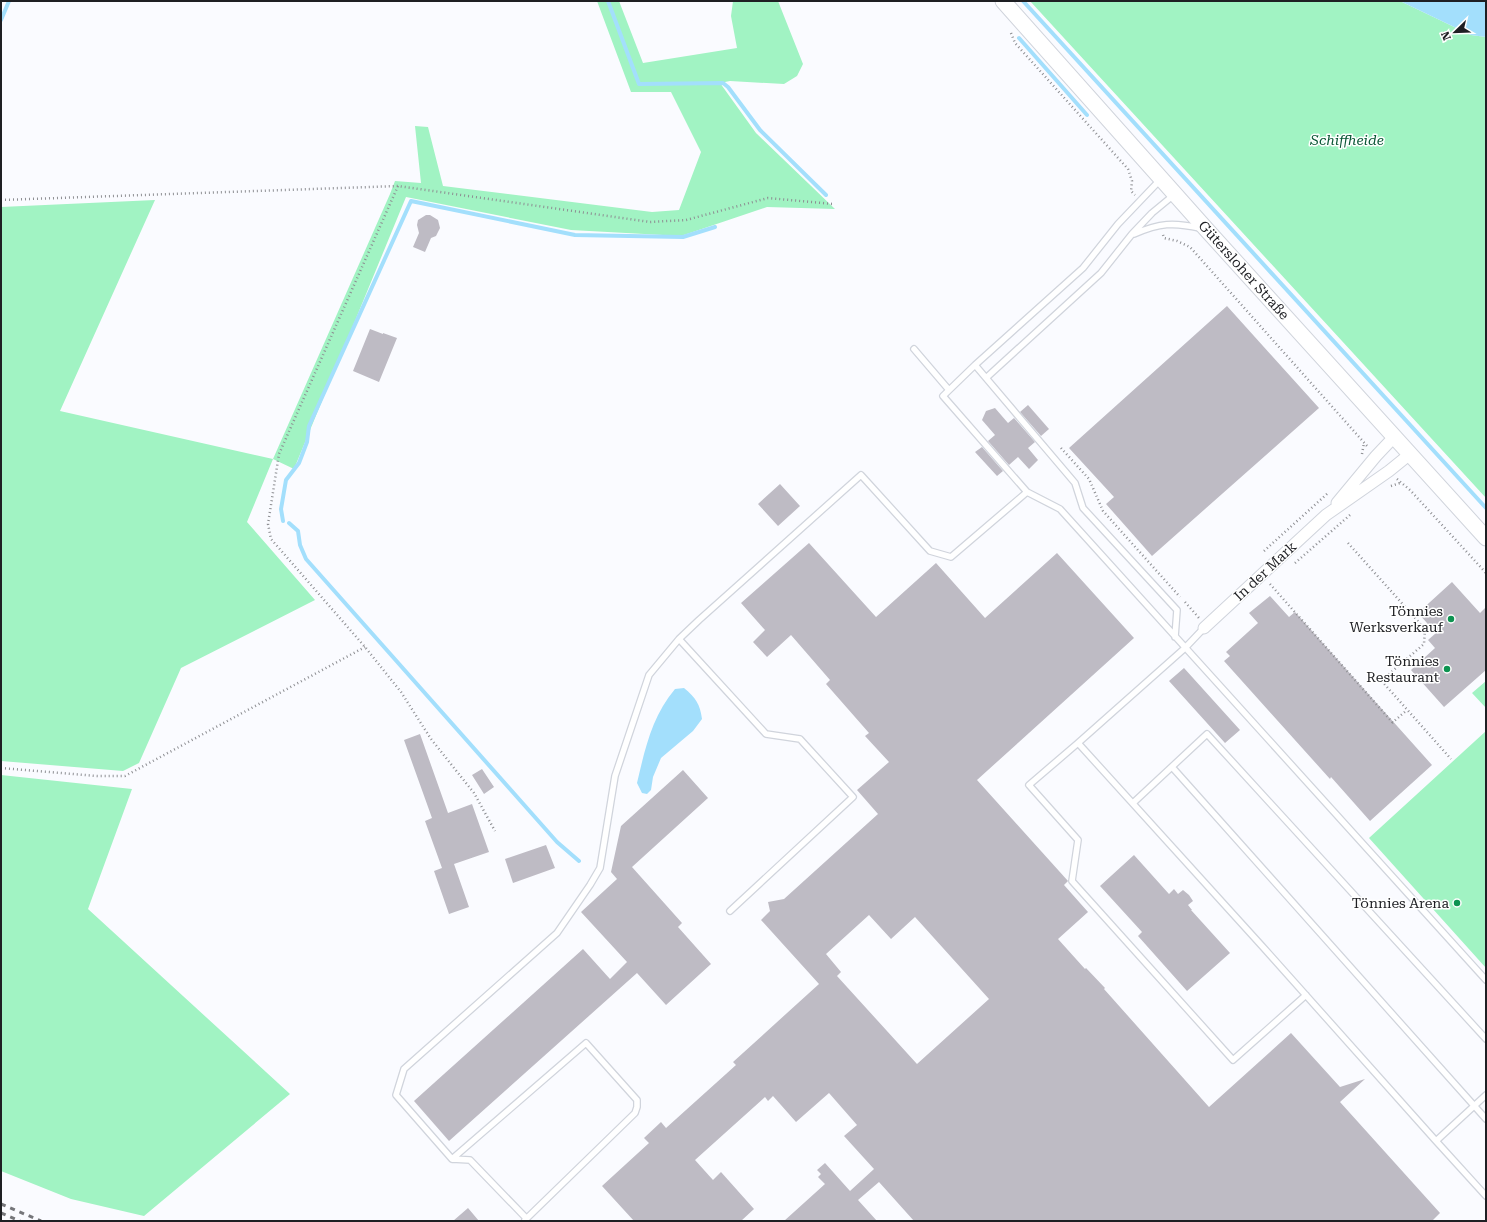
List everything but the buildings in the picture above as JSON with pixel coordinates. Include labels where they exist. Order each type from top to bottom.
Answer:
[{"type":"main road","name":"Gütersloher Straße","points":[[1003,1],[1206,229],[1486,538]]},
{"type":"street","name":"In der Mark","points":[[1205,627],[1326,515],[1394,437]]},
{"type":"street","name":"In der Mark","points":[[1326,515],[1390,471],[1410,454]]},
{"type":"lane","points":[[1162,178],[1118,224],[1083,268],[975,365],[943,396],[1027,492],[1060,509],[1486,980]]},
{"type":"lane","points":[[986,378],[1101,273],[1132,234],[1152,213],[1175,194]]},
{"type":"lane","points":[[1132,234],[1159,225],[1185,225],[1206,229]]},
{"type":"lane","points":[[914,349],[949,390]]},
{"type":"lane","points":[[975,365],[1075,483],[1083,508],[1177,610],[1175,637]]},
{"type":"lane","points":[[452,1159],[586,1043],[637,1100],[635,1114],[525,1219],[470,1160],[452,1159],[396,1095],[404,1069],[557,933],[590,885],[600,868],[615,776],[649,675],[679,640],[699,620],[861,474],[930,551],[951,557],[1027,492]]},
{"type":"lane","points":[[1205,627],[1185,648],[1029,785],[1078,840],[1072,881],[1233,1060],[1306,995]]},
{"type":"lane","points":[[679,640],[766,734],[800,739],[852,797],[730,911]]},
{"type":"lane","points":[[1134,803],[1207,734],[1486,1039]]},
{"type":"lane","points":[[1078,743],[1134,803],[1436,1142],[1486,1196]]},
{"type":"lane","points":[[1172,767],[1486,1119]]},
{"type":"lane","points":[[1436,1142],[1486,1095]]},
{"type":"path","points":[[1009,26],[1015,43],[1128,169],[1132,181],[1131,192]]},
{"type":"path","points":[[1,200],[398,186],[650,222],[686,220],[768,198],[832,204]]},
{"type":"path","points":[[398,186],[279,454],[268,524],[271,539],[365,647],[401,692],[431,739],[474,793],[495,831]]},
{"type":"path","points":[[1164,238],[1177,241],[1190,247],[1364,443],[1361,455]]},
{"type":"path","points":[[1061,448],[1089,479],[1103,511],[1205,627]]},
{"type":"path","points":[[1387,488],[1400,483],[1410,490],[1486,573]]},
{"type":"path","points":[[1264,551],[1333,488]]},
{"type":"path","points":[[1289,567],[1354,511]]},
{"type":"path","points":[[1348,543],[1425,629],[1424,644],[1381,681]]},
{"type":"path","points":[[1274,581],[1269,585],[1392,723],[1407,710]]},
{"type":"path","points":[[1,768],[97,776],[125,776],[365,647]]},
{"type":"path","points":[[1379,678],[1451,759]]},
{"type":"green space","points":[[597,1],[619,1],[643,63],[737,48],[731,16],[733,1],[778,1],[803,64],[797,76],[784,84],[730,81],[720,83],[756,133],[835,209],[767,207],[681,236],[571,230],[406,197],[294,469],[273,459],[395,181],[421,183],[415,126],[428,127],[443,186],[652,212],[679,210],[701,152],[671,92],[631,92]]},
{"type":"green space","name":"Schiffheide","points":[[1030,1],[1400,1],[1471,35],[1486,37],[1486,498]]},
{"type":"green space","points":[[155,200],[60,411],[273,459],[247,522],[315,600],[181,668],[139,763],[123,771],[1,761],[1,207]]},
{"type":"green space","points":[[1486,681],[1486,708],[1472,693]]},
{"type":"green space","name":"Tönnies Arena","points":[[1486,731],[1486,968],[1369,838]]},
{"type":"green space","points":[[1,775],[132,789],[88,909],[290,1094],[144,1216],[71,1199],[1,1171]]},
{"type":"water","points":[[1400,1],[1486,1],[1486,37],[1471,35]]},
{"type":"water","points":[[684,688],[697,702],[702,719],[693,731],[661,758],[653,777],[651,790],[647,794],[642,793],[637,783],[650,733],[660,710],[667,699],[675,689]]},
{"type":"waterway","points":[[1,20],[9,1]]},
{"type":"waterway","points":[[608,1],[639,84],[723,83],[728,87],[760,130],[826,195]]},
{"type":"waterway","points":[[1023,1],[1486,508]]},
{"type":"waterway","points":[[1019,38],[1087,115]]},
{"type":"waterway","points":[[283,521],[281,509],[286,480],[299,463],[307,442],[309,426],[411,201],[575,235],[683,237],[715,227]]},
{"type":"waterway","points":[[289,523],[298,531],[300,545],[306,559],[557,842],[579,861]]},
{"type":"railway","points":[[1,1204],[41,1221]]},
{"type":"railway","points":[[1,1213],[20,1221]]},
{"type":"place","name":"Tönnies Werksverkauf","points":[[1451,619]]},
{"type":"place","name":"Tönnies Restaurant","points":[[1447,669]]},
{"type":"place","name":"Tönnies Arena","points":[[1457,903]]}]
